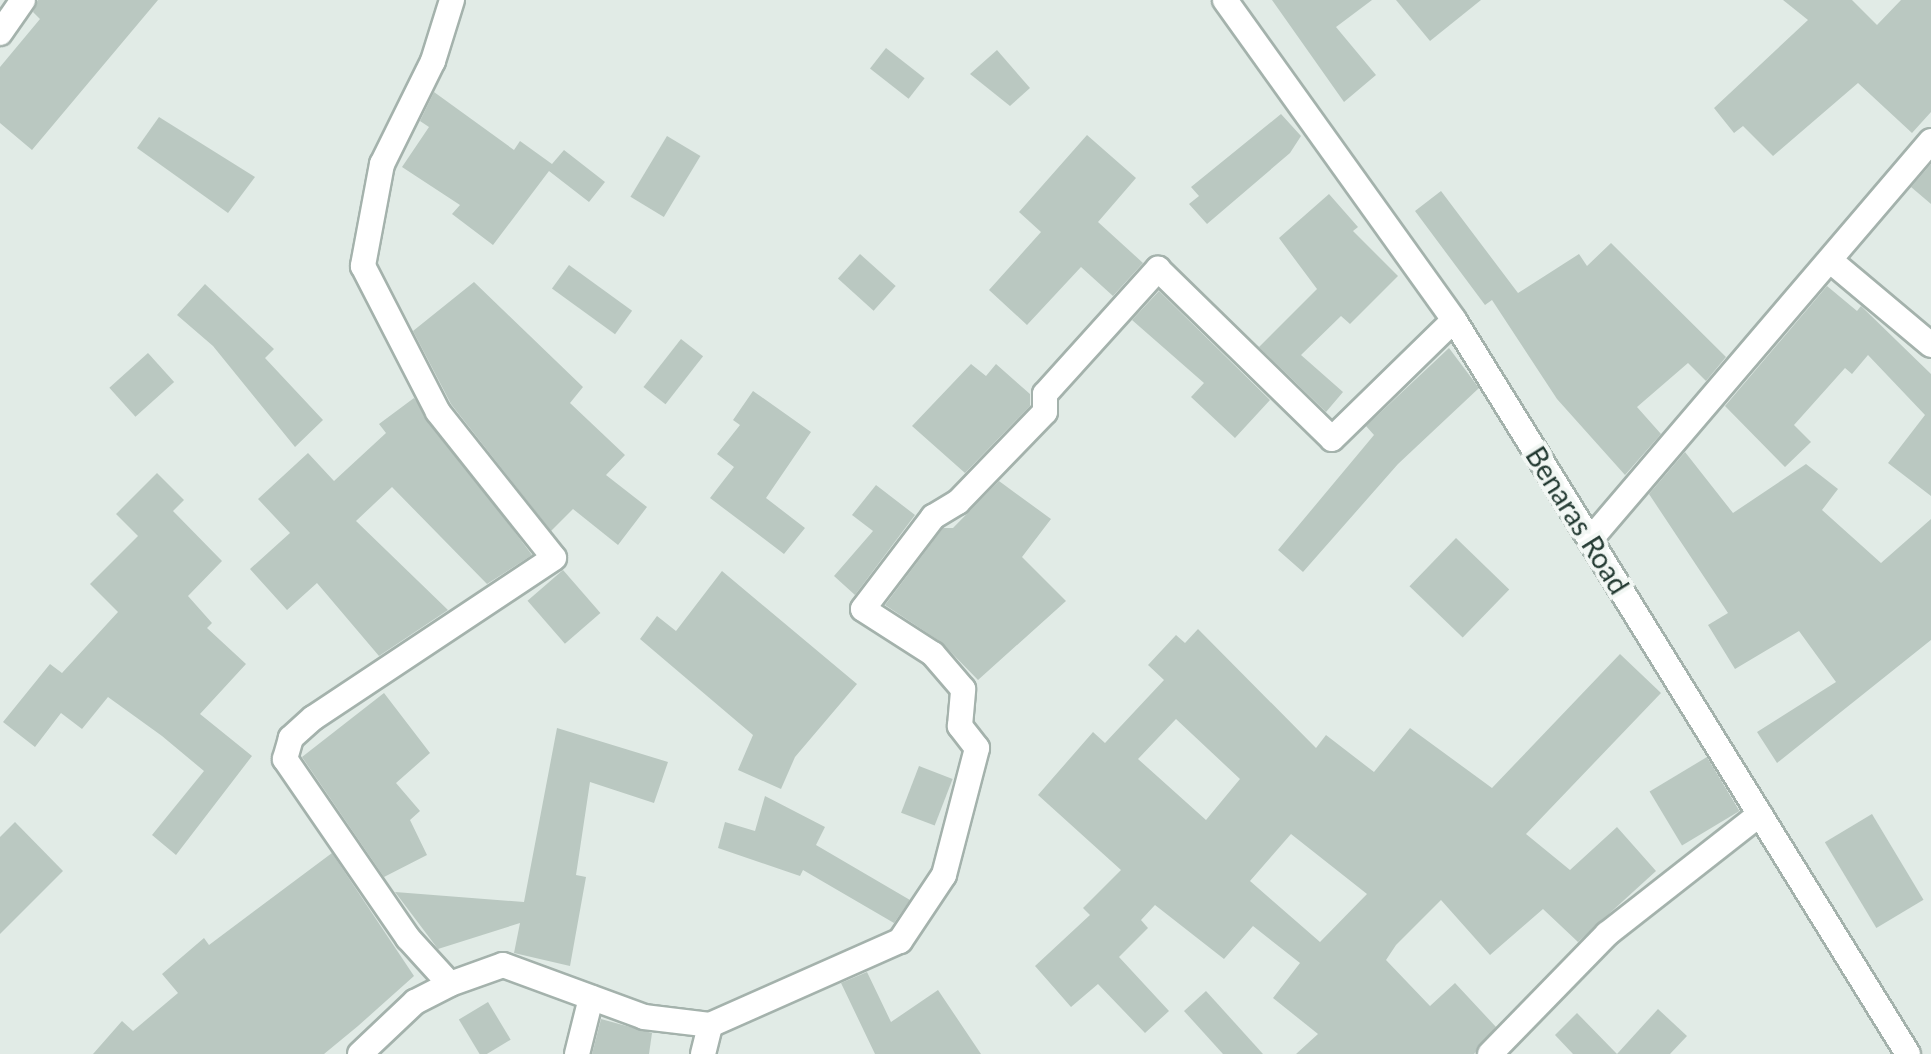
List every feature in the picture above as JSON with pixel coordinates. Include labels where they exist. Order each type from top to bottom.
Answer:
[{"type":"street","points":[[0,33],[23,0]]},
{"type":"street","points":[[450,984],[408,938],[285,759],[291,738],[313,718],[554,558],[438,412],[363,266],[382,164],[433,61],[452,0]]},
{"type":"street","name":"Benaras Road","points":[[1225,0],[1454,320],[1908,1054]]},
{"type":"street","points":[[1590,540],[1832,262],[1931,141]]},
{"type":"street","points":[[1832,262],[1931,345]]},
{"type":"street","points":[[360,1054],[415,1002],[450,984],[503,965],[644,1017],[710,1025],[900,941],[944,875],[977,748],[960,726],[963,689],[933,654],[863,609],[933,517],[958,502],[1045,412],[1045,394],[1158,269],[1332,439],[1454,320]]},
{"type":"street","points":[[1490,1054],[1607,934],[1760,814]]},
{"type":"street","points":[[577,1054],[591,998]]},
{"type":"street","points":[[703,1054],[710,1025]]},
{"type":"building","points":[[38,0],[158,0],[32,150],[0,123],[0,67],[40,19],[33,12]]},
{"type":"building","points":[[1272,0],[1372,0],[1336,27],[1376,75],[1344,102]]},
{"type":"building","points":[[1396,0],[1481,0],[1430,41]]},
{"type":"building","points":[[1783,0],[1852,0],[1877,25],[1901,0],[1931,0],[1931,112],[1912,133],[1858,83],[1773,156],[1743,126],[1734,133],[1714,108],[1808,20]]},
{"type":"building","points":[[886,48],[925,78],[909,99],[870,68]]},
{"type":"building","points":[[997,50],[1030,88],[1010,106],[970,74]]},
{"type":"building","points":[[434,92],[514,150],[520,141],[552,164],[564,150],[605,182],[589,202],[549,171],[493,245],[452,214],[460,205],[402,167],[429,127],[420,121]]},
{"type":"building","points":[[1281,114],[1301,136],[1290,153],[1207,224],[1189,204],[1199,196],[1191,187]]},
{"type":"building","points":[[159,117],[255,177],[228,213],[137,148]]},
{"type":"building","points":[[1087,135],[1136,178],[1098,222],[1143,263],[1113,296],[1081,267],[1027,325],[989,290],[1041,232],[1019,212]]},
{"type":"building","points":[[667,136],[700,156],[664,217],[630,197]]},
{"type":"building","points":[[1931,164],[1931,204],[1911,187]]},
{"type":"building","points":[[1441,191],[1518,293],[1579,254],[1587,266],[1611,243],[1726,357],[1706,381],[1688,363],[1637,407],[1661,434],[1625,475],[1557,399],[1492,300],[1485,305],[1415,211]]},
{"type":"building","points":[[1329,194],[1358,227],[1353,231],[1398,276],[1350,324],[1341,316],[1301,355],[1343,392],[1326,412],[1259,347],[1317,289],[1279,238]]},
{"type":"building","points":[[860,254],[896,286],[874,311],[838,279]]},
{"type":"building","points":[[569,265],[632,311],[615,334],[552,288]]},
{"type":"building","points":[[474,282],[583,387],[570,403],[625,455],[606,475],[647,507],[618,545],[573,509],[551,531],[451,404],[413,331]]},
{"type":"building","points":[[205,284],[274,349],[265,358],[323,420],[295,447],[213,346],[177,315]]},
{"type":"building","points":[[1827,286],[1857,311],[1861,306],[1931,374],[1931,496],[1888,463],[1925,415],[1868,355],[1852,374],[1845,368],[1794,425],[1811,442],[1785,467],[1725,406]]},
{"type":"building","points":[[1159,291],[1270,400],[1235,438],[1191,397],[1204,383],[1132,320]]},
{"type":"building","points":[[681,339],[703,356],[666,404],[643,387]]},
{"type":"building","points":[[1449,348],[1479,388],[1398,464],[1303,572],[1278,550],[1374,435],[1366,426]]},
{"type":"building","points":[[148,353],[174,382],[135,417],[109,388]]},
{"type":"building","points":[[971,364],[986,376],[996,364],[1030,394],[1030,406],[965,473],[912,426]]},
{"type":"building","points":[[753,391],[811,432],[766,498],[805,528],[784,554],[710,498],[734,467],[717,454],[740,425],[733,420]]},
{"type":"building","points":[[414,398],[532,555],[487,584],[392,487],[356,521],[448,610],[379,656],[317,583],[287,610],[250,569],[290,533],[258,499],[308,453],[334,481],[386,433],[379,424]]},
{"type":"building","points":[[1685,452],[1733,513],[1806,464],[1838,489],[1822,510],[1881,563],[1931,519],[1931,640],[1777,763],[1757,732],[1836,682],[1799,631],[1735,669],[1708,625],[1728,613],[1649,494]]},
{"type":"building","points":[[157,473],[184,500],[173,511],[222,561],[188,596],[212,623],[207,628],[246,664],[200,714],[252,756],[176,855],[152,835],[204,771],[162,736],[108,697],[82,729],[61,713],[35,747],[3,722],[50,664],[62,673],[118,612],[90,584],[138,536],[116,514]]},
{"type":"building","points":[[999,481],[1051,519],[1022,557],[1066,601],[978,680],[941,642],[885,605],[943,528],[953,528]]},
{"type":"building","points":[[876,485],[915,515],[855,595],[834,576],[873,531],[852,515]]},
{"type":"building","points":[[1456,538],[1509,589],[1463,638],[1409,586]]},
{"type":"building","points":[[563,570],[600,613],[565,644],[528,601]]},
{"type":"building","points":[[722,571],[857,684],[795,757],[781,789],[738,770],[753,735],[640,639],[657,616],[676,631]]},
{"type":"building","points":[[1198,629],[1316,748],[1326,735],[1374,772],[1410,728],[1492,788],[1620,654],[1661,693],[1526,834],[1570,870],[1617,827],[1656,871],[1578,942],[1543,909],[1490,955],[1441,900],[1396,945],[1386,960],[1430,1006],[1455,983],[1496,1027],[1474,1054],[1296,1054],[1318,1034],[1273,998],[1300,963],[1253,926],[1224,959],[1155,905],[1141,920],[1148,928],[1119,957],[1169,1011],[1145,1033],[1098,984],[1071,1007],[1035,966],[1090,915],[1083,908],[1121,870],[1038,795],[1093,732],[1105,743],[1164,680],[1148,665],[1176,635],[1185,643]],"holes":[[[1176,719],[1240,779],[1206,820],[1138,759]],[[1291,834],[1367,894],[1320,942],[1250,881]]]},
{"type":"building","points":[[384,693],[430,753],[396,783],[420,811],[410,820],[427,855],[384,877],[302,757]]},
{"type":"building","points":[[557,728],[668,762],[654,803],[590,782],[576,875],[586,877],[570,966],[514,953],[520,923],[438,949],[395,892],[524,902]]},
{"type":"building","points":[[1707,757],[1739,811],[1682,846],[1650,792]]},
{"type":"building","points":[[919,766],[953,779],[935,826],[901,813]]},
{"type":"building","points":[[765,796],[825,827],[816,845],[910,900],[894,923],[803,870],[800,876],[718,848],[725,822],[755,831]]},
{"type":"building","points":[[1872,814],[1924,900],[1876,928],[1825,842]]},
{"type":"building","points":[[15,822],[63,871],[0,934],[0,837]]},
{"type":"building","points":[[332,853],[414,976],[358,1026],[324,1054],[93,1054],[122,1021],[133,1031],[178,993],[162,974],[204,938],[209,945]]},
{"type":"building","points":[[867,972],[891,1022],[938,990],[981,1054],[875,1054],[841,983]]},
{"type":"building","points":[[1206,991],[1263,1054],[1223,1054],[1184,1011]]},
{"type":"building","points":[[488,1002],[511,1040],[487,1054],[480,1054],[459,1020]]},
{"type":"building","points":[[1658,1009],[1687,1036],[1670,1054],[1617,1054]]},
{"type":"building","points":[[1577,1013],[1617,1054],[1573,1054],[1555,1035]]},
{"type":"building","points":[[601,1019],[652,1033],[649,1054],[592,1054]]}]
